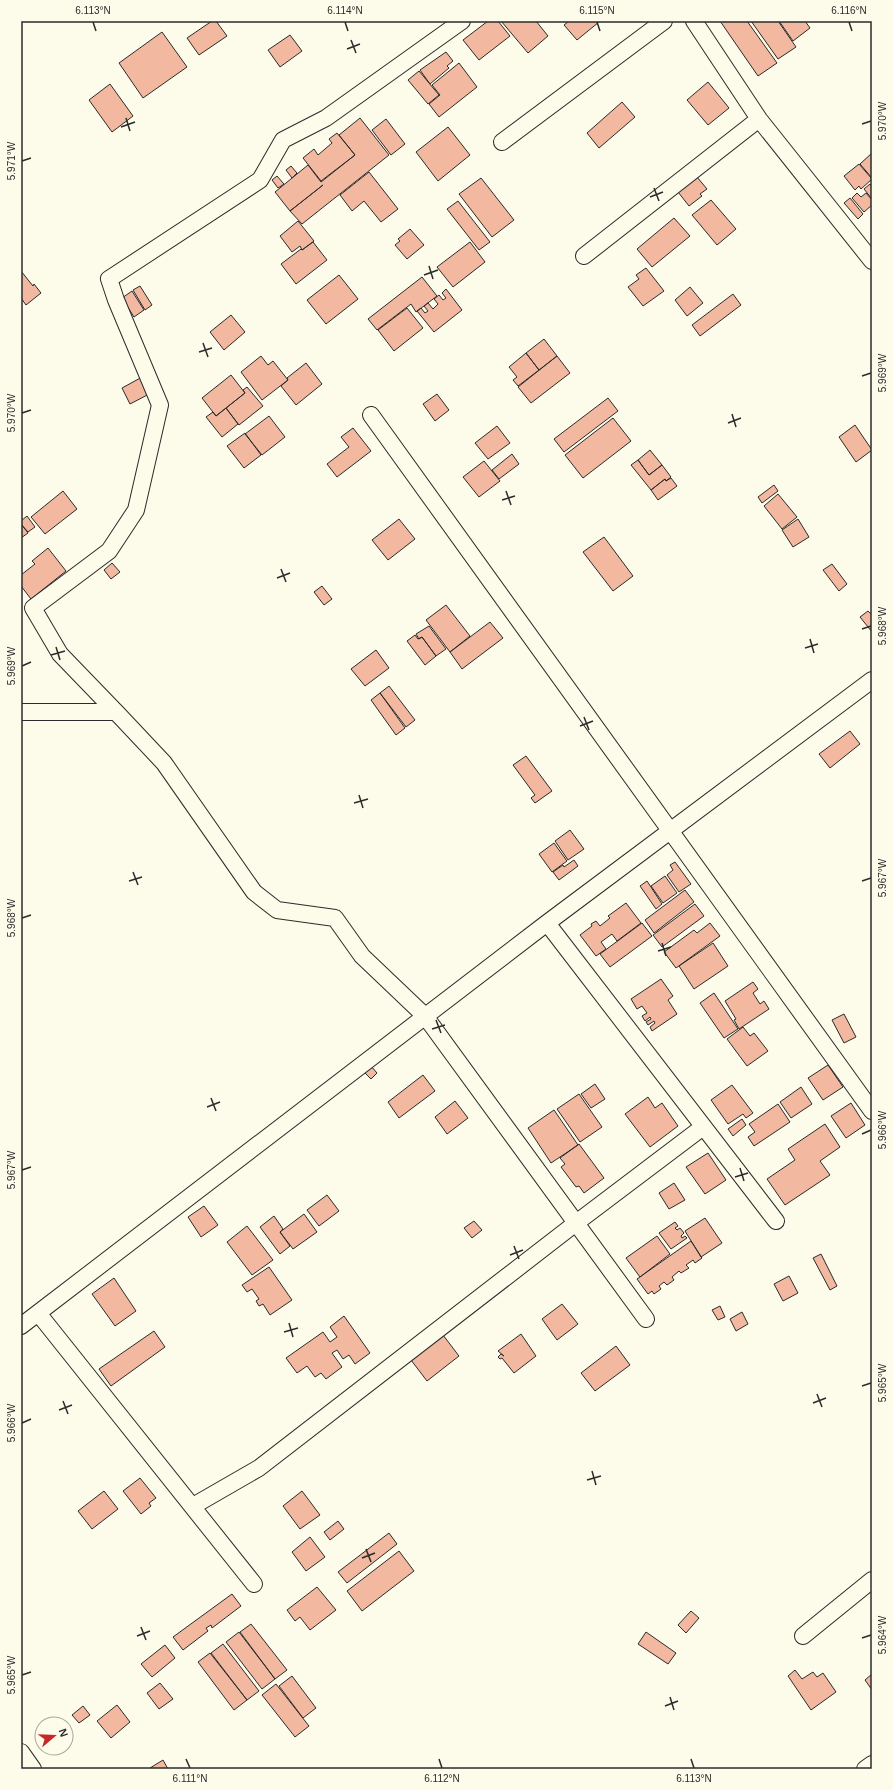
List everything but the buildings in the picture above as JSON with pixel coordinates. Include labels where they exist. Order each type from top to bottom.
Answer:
[{"type":"street","points":[[462,21],[326,118],[283,140],[260,180],[109,279],[116,300],[160,405],[136,510],[109,551],[33,608],[60,654],[164,763],[254,892],[277,910],[335,918],[362,956],[424,1016],[646,1319]]},
{"type":"street","points":[[502,142],[664,21]]},
{"type":"street","points":[[694,21],[759,119],[872,261]]},
{"type":"street","points":[[584,256],[759,119]]},
{"type":"street","points":[[371,414],[872,1110]]},
{"type":"street","points":[[21,1326],[424,1016],[872,680]]},
{"type":"street","points":[[21,712],[116,712]]},
{"type":"street","points":[[547,923],[776,1221]]},
{"type":"street","points":[[193,1506],[259,1468],[576,1223],[703,1127]]},
{"type":"street","points":[[38,1313],[254,1584]]},
{"type":"street","points":[[803,1636],[872,1580]]},
{"type":"street","points":[[21,1752],[33,1769]]},
{"type":"street","points":[[865,1769],[872,1764]]}]
